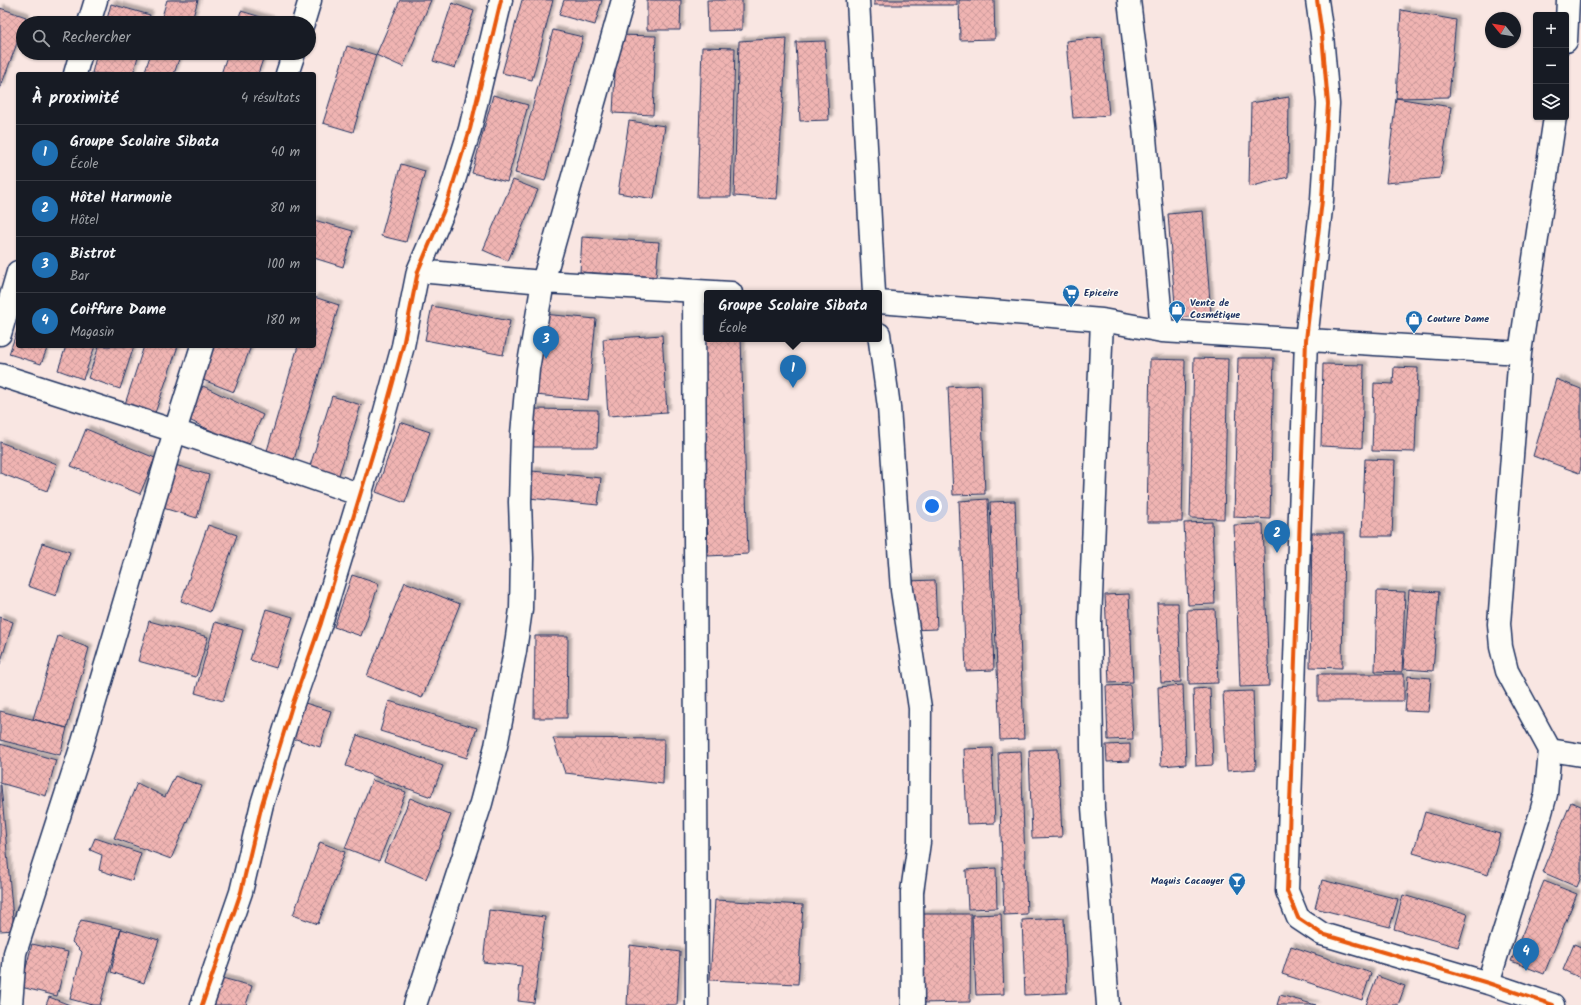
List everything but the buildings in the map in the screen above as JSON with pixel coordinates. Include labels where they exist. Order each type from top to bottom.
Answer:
[{"type":"street","points":[[91,16],[96,0]]},
{"type":"street","points":[[305,16],[310,0]]},
{"type":"street","points":[[202,1005],[241,892],[262,804],[292,706],[321,623],[360,495],[403,346],[418,271],[447,203],[470,130],[501,0]]},
{"type":"street","points":[[415,1005],[480,803],[496,746],[515,651],[521,609],[522,558],[520,502],[522,434],[528,369],[543,282],[623,0]]},
{"type":"street","points":[[858,0],[874,290]]},
{"type":"street","points":[[1129,0],[1144,126],[1162,331]]},
{"type":"street","points":[[1317,0],[1322,35],[1328,104],[1322,200],[1306,340],[1287,891],[1298,918],[1322,934],[1488,983],[1554,1005]]},
{"type":"street","points":[[1567,12],[1568,0]]},
{"type":"street","points":[[76,72],[79,60]]},
{"type":"street","points":[[288,72],[292,60]]},
{"type":"street","points":[[1488,983],[1546,794],[1550,750],[1507,671],[1499,624],[1520,354],[1555,120]]},
{"type":"street","points":[[418,271],[543,282],[704,292]]},
{"type":"street","points":[[0,334],[16,279]]},
{"type":"street","points":[[694,291],[697,1005]]},
{"type":"street","points":[[882,302],[1102,320],[1162,331],[1520,354]]},
{"type":"street","points":[[1102,320],[1090,622],[1093,807],[1108,1005]]},
{"type":"street","points":[[880,342],[889,407],[902,590],[920,708],[920,842],[912,892],[913,1005]]},
{"type":"street","points":[[11,1005],[8,952],[83,742],[175,431],[201,348]]},
{"type":"street","points":[[0,375],[175,431],[360,495]]},
{"type":"street","points":[[1550,750],[1581,755]]},
{"type":"cycle path","points":[[202,1005],[241,892],[262,804],[292,706],[321,623],[379,433],[403,346],[418,271],[447,203],[470,129],[501,0]]},
{"type":"cycle path","points":[[1317,0],[1322,35],[1328,104],[1322,200],[1306,340],[1287,891],[1298,918],[1322,934],[1488,983],[1553,1005]]},
{"type":"place","name":"Epiceire","points":[[1071,308]]},
{"type":"place","name":"Vente de Cosmétique","points":[[1177,324]]},
{"type":"place","name":"Couture Dame","points":[[1414,334]]},
{"type":"place","name":"Bistrot","points":[[546,359]]},
{"type":"place","name":"Groupe Scolaire Sibata","points":[[793,388]]},
{"type":"place","name":"Hôtel Harmonie","points":[[1277,553]]},
{"type":"place","name":"Maquis Cacaoyer","points":[[1237,896]]},
{"type":"place","name":"Coiffure Dame","points":[[1526,971]]}]
